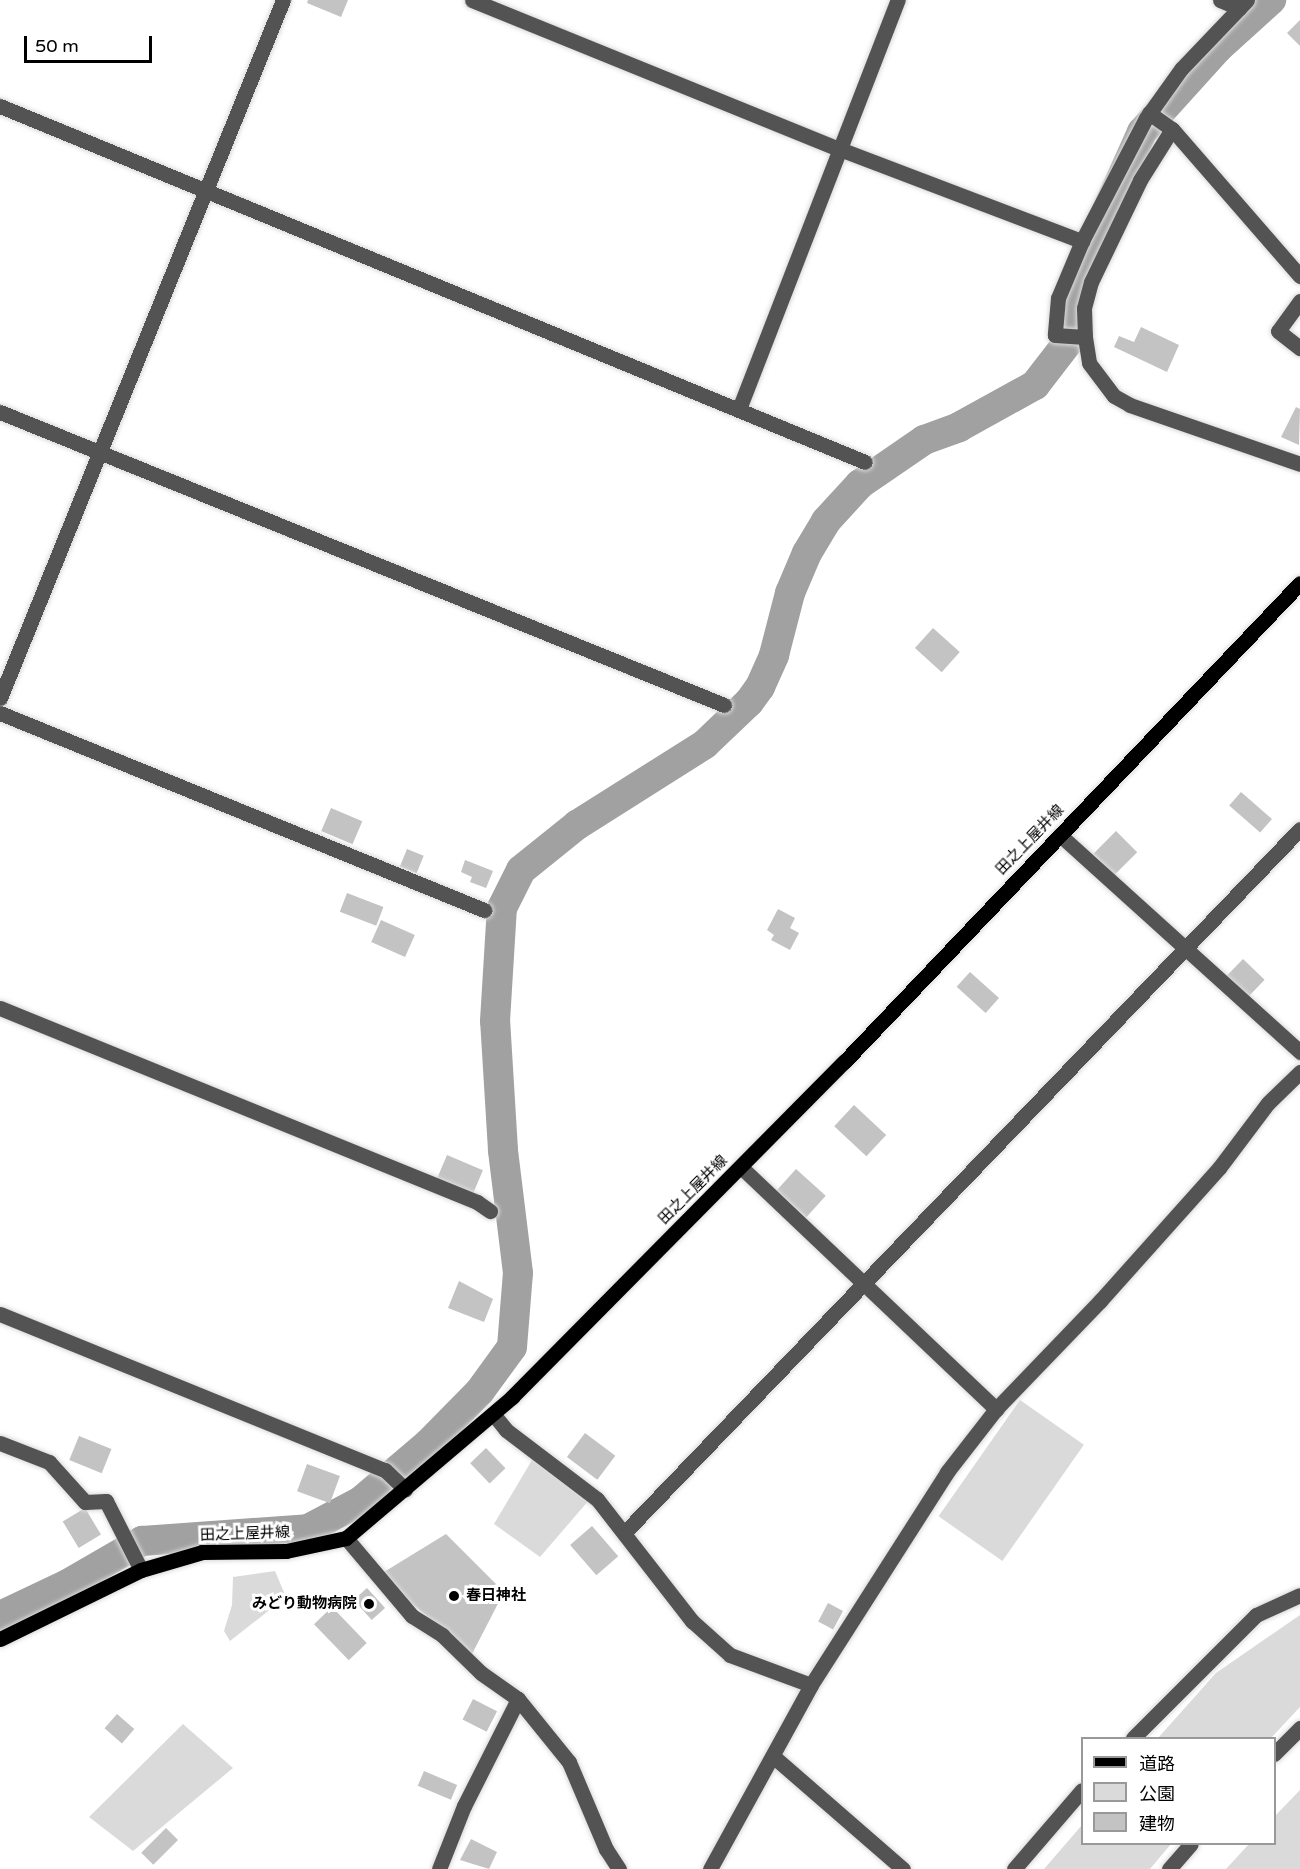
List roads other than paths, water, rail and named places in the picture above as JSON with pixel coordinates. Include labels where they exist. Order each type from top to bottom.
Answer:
[{"type":"main road","name":"田之上屋井線","points":[[0,1639],[138,1564],[202,1552],[286,1551],[346,1538],[494,1416],[741,1167],[1300,583]]},
{"type":"street","points":[[0,698],[283,0]]},
{"type":"street","points":[[472,0],[842,150],[1082,241]]},
{"type":"street","points":[[739,409],[842,150],[898,0]]},
{"type":"street","points":[[1220,0],[1243,4]]},
{"type":"street","points":[[1075,337],[1055,335],[1058,297],[1082,241],[1149,113],[1181,69],[1243,4]]},
{"type":"street","points":[[0,106],[864,462]]},
{"type":"street","points":[[1149,113],[1172,129],[1300,276]]},
{"type":"street","points":[[1172,129],[1140,180],[1091,282],[1075,337],[1089,363],[1114,396],[1300,464]]},
{"type":"street","points":[[1300,301],[1278,331],[1300,348]]},
{"type":"street","points":[[0,412],[724,705]]},
{"type":"street","points":[[0,713],[484,910]]},
{"type":"street","points":[[626,1531],[1300,829]]},
{"type":"street","points":[[1060,835],[1300,1052]]},
{"type":"street","points":[[0,1008],[490,1210]]},
{"type":"street","points":[[710,1869],[774,1758],[810,1684],[903,1535],[996,1409],[1100,1301],[1219,1168],[1268,1103],[1300,1072]]},
{"type":"street","points":[[741,1167],[996,1409]]},
{"type":"street","points":[[0,1314],[385,1470],[405,1489]]},
{"type":"street","points":[[494,1416],[506,1430],[597,1499],[626,1531],[692,1621],[730,1654],[810,1684]]},
{"type":"street","points":[[0,1443],[49,1462],[85,1502],[106,1501],[130,1543],[138,1564]]},
{"type":"street","points":[[346,1538],[412,1616],[442,1635],[481,1673],[518,1699],[569,1762],[606,1849],[619,1869]]},
{"type":"street","points":[[1134,1737],[1256,1615],[1300,1594]]},
{"type":"street","points":[[439,1869],[464,1806],[518,1699]]},
{"type":"street","points":[[1276,1753],[1300,1728]]},
{"type":"street","points":[[774,1758],[903,1869]]},
{"type":"street","points":[[1014,1869],[1081,1792]]},
{"type":"street","points":[[1169,1869],[1190,1845]]},
{"type":"waterway","points":[[0,1616],[66,1585],[142,1541],[308,1529],[361,1501],[428,1444],[480,1391],[512,1347],[518,1273],[503,1150],[495,1021],[502,908],[521,870],[577,825],[705,744],[749,702],[760,687],[774,655],[790,593],[807,553],[826,521],[860,484],[924,440],[959,427],[1035,385],[1069,341],[1083,264],[1142,132],[1218,48],[1271,0]]},
{"type":"place","name":"春日神社","points":[[454,1596]]},
{"type":"place","name":"みどり動物病院","points":[[369,1604]]}]
